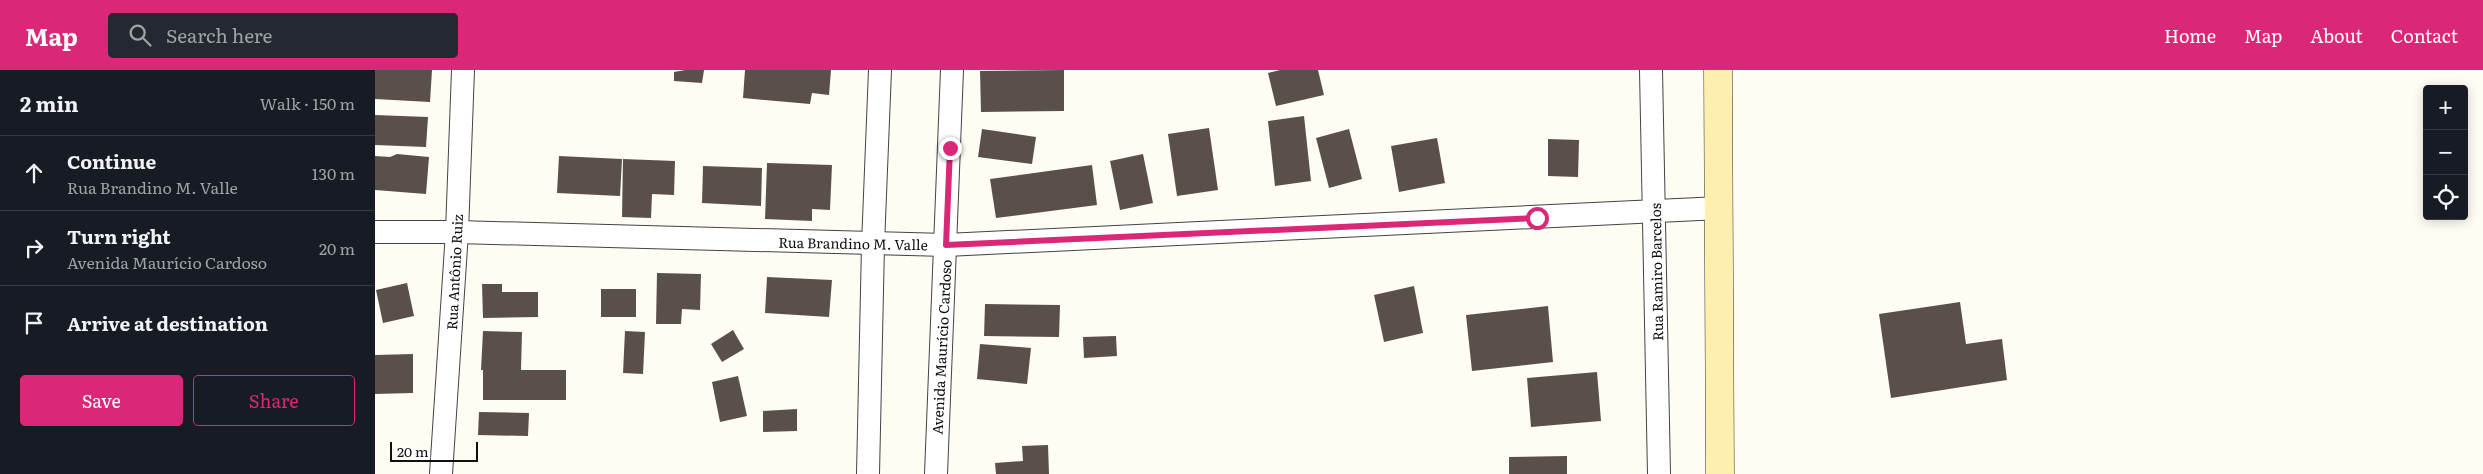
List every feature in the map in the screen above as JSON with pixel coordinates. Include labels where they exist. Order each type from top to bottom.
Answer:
[{"type":"main road","points":[[1718,70],[1721,208],[1720,474]]},
{"type":"street","name":"Rua Antônio Ruiz","points":[[441,474],[457,232],[463,70]]},
{"type":"street","points":[[868,474],[873,245],[880,70]]},
{"type":"street","name":"Avenida Maurício Cardoso","points":[[935,474],[952,70]]},
{"type":"street","name":"Rua Ramiro Barcelos","points":[[1651,70],[1659,474]]},
{"type":"street","name":"Rua Brandino M. Valle","points":[[375,232],[457,232],[873,245],[946,245],[1721,208]]},
{"type":"building","points":[[375,70],[432,70],[430,102],[375,99]]},
{"type":"building","points":[[704,70],[702,83],[674,81],[674,72]]},
{"type":"building","points":[[745,70],[831,70],[829,95],[812,93],[810,104],[743,98]]},
{"type":"building","points":[[1064,70],[1064,111],[981,112],[980,71]]},
{"type":"building","points":[[1280,70],[1318,70],[1324,95],[1276,106],[1268,73]]},
{"type":"building","points":[[375,115],[428,117],[426,147],[375,145]]},
{"type":"building","points":[[1304,116],[1311,181],[1275,186],[1268,121]]},
{"type":"building","points":[[1209,128],[1218,190],[1177,196],[1168,134]]},
{"type":"building","points":[[982,129],[1036,137],[1032,164],[978,157]]},
{"type":"building","points":[[1349,129],[1362,179],[1329,188],[1316,138]]},
{"type":"building","points":[[1437,138],[1445,183],[1399,192],[1391,146]]},
{"type":"building","points":[[1548,139],[1579,140],[1578,177],[1548,176]]},
{"type":"building","points":[[397,154],[429,157],[426,194],[375,190],[375,156],[390,157]]},
{"type":"building","points":[[1143,154],[1153,203],[1120,210],[1110,161]]},
{"type":"building","points":[[559,156],[622,159],[620,196],[557,193]]},
{"type":"building","points":[[623,159],[675,161],[674,195],[652,194],[651,218],[622,217]]},
{"type":"building","points":[[767,163],[832,165],[830,210],[812,209],[812,221],[765,219]]},
{"type":"building","points":[[1092,165],[1097,205],[996,218],[990,179]]},
{"type":"building","points":[[703,166],[762,168],[761,206],[702,203]]},
{"type":"building","points":[[657,273],[701,274],[700,310],[682,309],[681,324],[656,324]]},
{"type":"building","points":[[767,277],[832,280],[829,317],[765,313]]},
{"type":"building","points":[[407,283],[414,316],[383,323],[376,290]]},
{"type":"building","points":[[482,284],[502,284],[502,292],[538,292],[538,317],[483,318]]},
{"type":"building","points":[[1414,286],[1423,333],[1384,342],[1374,295]]},
{"type":"building","points":[[601,289],[636,289],[636,317],[601,317]]},
{"type":"building","points":[[1960,302],[1966,344],[2002,339],[2007,380],[1891,398],[1879,314]]},
{"type":"building","points":[[985,304],[1060,305],[1059,337],[984,336]]},
{"type":"building","points":[[1548,306],[1553,362],[1472,371],[1466,315]]},
{"type":"building","points":[[733,330],[744,349],[722,362],[711,344]]},
{"type":"building","points":[[483,331],[522,332],[521,370],[566,370],[566,400],[483,400],[483,370],[481,370]]},
{"type":"building","points":[[625,331],[645,332],[643,374],[623,373]]},
{"type":"building","points":[[1116,336],[1117,356],[1084,358],[1083,337]]},
{"type":"building","points":[[980,344],[1031,348],[1027,384],[977,379]]},
{"type":"building","points":[[413,354],[413,393],[375,394],[375,355]]},
{"type":"building","points":[[1597,372],[1601,421],[1531,427],[1527,378]]},
{"type":"building","points":[[738,376],[747,416],[720,422],[712,382]]},
{"type":"building","points":[[797,409],[797,431],[763,432],[763,411]]},
{"type":"building","points":[[479,412],[529,413],[528,436],[478,435]]},
{"type":"building","points":[[1048,445],[1049,474],[996,474],[995,463],[1023,461],[1022,446]]},
{"type":"building","points":[[1567,456],[1567,474],[1509,474],[1509,457]]},
{"type":"route","points":[[950,148],[946,245],[1537,218]]}]
